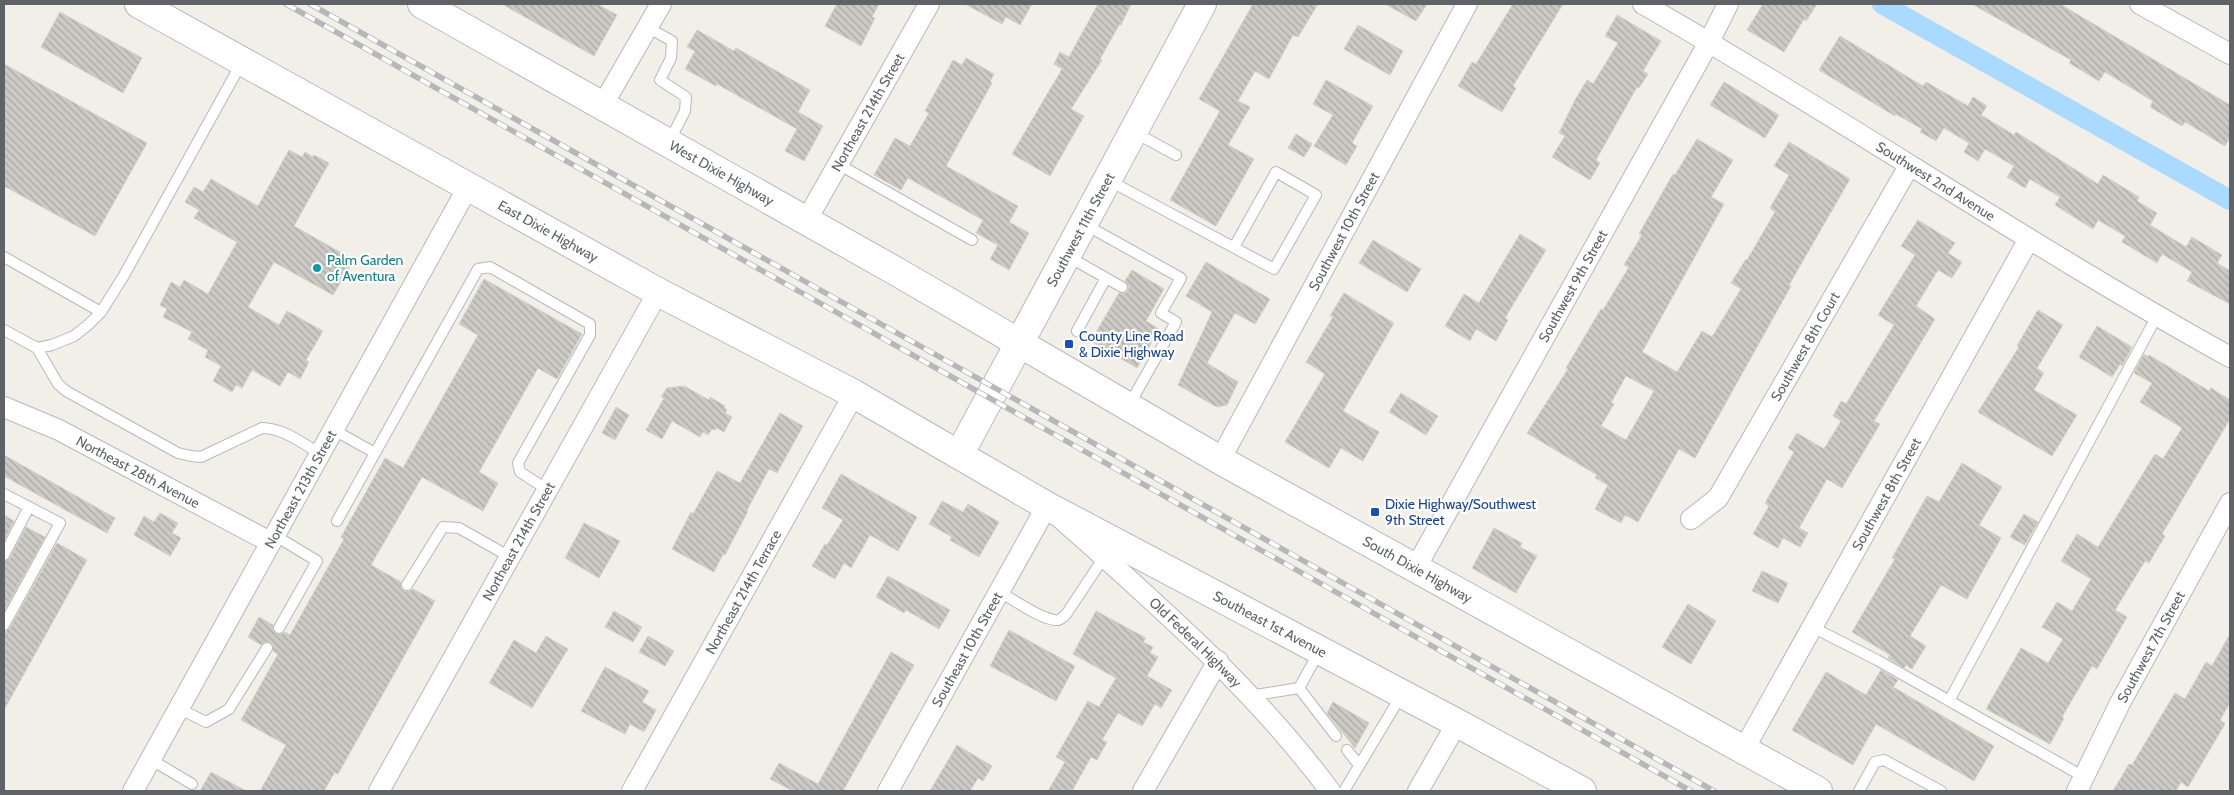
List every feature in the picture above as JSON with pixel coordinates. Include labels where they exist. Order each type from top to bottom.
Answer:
[{"type":"main road","name":"East Dixie Highway","points":[[139,4],[658,292],[854,394],[959,455]]},
{"type":"main road","name":"West Dixie Highway","points":[[422,4],[1019,344]]},
{"type":"main road","name":"Southwest 11th Street","points":[[959,455],[1202,4]]},
{"type":"main road","name":"South Dixie Highway","points":[[1019,344],[1220,460],[1818,791]]},
{"type":"main road","name":"Southeast 1st Avenue","points":[[959,455],[1048,506],[1582,791]]},
{"type":"street","points":[[602,106],[661,4]]},
{"type":"street","name":"Northeast 214th Street","points":[[806,221],[929,4]]},
{"type":"street","name":"Southwest 10th Street","points":[[1220,460],[1467,4]]},
{"type":"street","name":"Southwest 2nd Avenue","points":[[1643,4],[1709,42],[2157,316],[2230,357]]},
{"type":"street","name":"Southwest 9th Street","points":[[1415,569],[1709,42],[1728,4]]},
{"type":"street","points":[[2140,4],[2230,54]]},
{"type":"street","name":"Southwest 8th Court","points":[[1691,519],[1718,498],[1909,166]]},
{"type":"street","name":"Northeast 213th Street","points":[[133,791],[332,429],[468,187]]},
{"type":"street","name":"Southwest 8th Street","points":[[1744,749],[2029,239]]},
{"type":"street","name":"Northeast 214th Street","points":[[379,791],[658,292]]},
{"type":"street","name":"Northeast 214th Terrace","points":[[632,791],[854,394]]},
{"type":"street","name":"Northeast 28th Avenue","points":[[4,407],[59,430],[272,538]]},
{"type":"street","name":"Southwest 7th Street","points":[[2083,786],[2120,703],[2230,503]]},
{"type":"street","name":"Old Federal Highway","points":[[1048,506],[1218,660],[1309,762],[1330,791]]},
{"type":"street","name":"Southeast 10th Street","points":[[888,791],[1048,506]]},
{"type":"street","points":[[1143,791],[1218,660]]},
{"type":"street","points":[[1418,791],[1457,723]]},
{"type":"lane","points":[[648,27],[672,42],[671,58],[660,80],[686,97],[685,111],[668,143]]},
{"type":"lane","points":[[37,348],[52,345],[74,336],[101,312],[123,277],[242,61]]},
{"type":"lane","points":[[1133,131],[1176,155]]},
{"type":"lane","points":[[838,164],[972,240]]},
{"type":"lane","points":[[1107,180],[1274,269],[1316,195],[1276,172],[1234,247]]},
{"type":"lane","points":[[1083,224],[1181,278],[1157,310],[1176,322],[1128,407]]},
{"type":"lane","points":[[1066,256],[1122,287]]},
{"type":"lane","points":[[4,257],[101,312]]},
{"type":"lane","points":[[337,521],[478,269],[490,266],[590,324],[590,335],[518,463],[520,472],[548,490]]},
{"type":"lane","points":[[1077,331],[1106,278]]},
{"type":"lane","points":[[1949,701],[2157,316]]},
{"type":"lane","points":[[4,330],[37,348],[58,384],[66,391],[178,453],[201,456],[262,428],[273,428],[319,453]]},
{"type":"lane","points":[[332,429],[375,453]]},
{"type":"lane","points":[[4,494],[60,524],[4,624]]},
{"type":"lane","points":[[4,555],[29,507]]},
{"type":"lane","points":[[407,586],[442,527],[458,528],[510,557]]},
{"type":"lane","points":[[272,538],[317,561],[278,628]]},
{"type":"lane","points":[[1000,592],[1045,617],[1055,620],[1061,619],[1067,613],[1104,557]]},
{"type":"lane","points":[[1812,627],[1949,701],[2083,786]]},
{"type":"lane","points":[[178,708],[206,722],[229,709],[267,648]]},
{"type":"lane","points":[[1298,688],[1320,650]]},
{"type":"lane","points":[[1250,696],[1298,688]]},
{"type":"lane","points":[[1298,688],[1336,736]]},
{"type":"lane","points":[[1344,791],[1402,694]]},
{"type":"lane","points":[[1347,750],[1359,765]]},
{"type":"lane","points":[[150,759],[192,784]]},
{"type":"lane","points":[[1859,791],[1875,762],[1884,760],[1941,791]]},
{"type":"building","points":[[502,4],[597,4],[617,15],[594,56]]},
{"type":"building","points":[[837,4],[879,4],[872,17],[875,18],[861,46],[825,26]]},
{"type":"building","points":[[965,4],[1032,4],[1020,25],[1006,17],[1002,24]]},
{"type":"building","points":[[1098,4],[1131,4],[1121,25],[1119,25],[1100,59],[1102,60],[1071,109],[1084,116],[1050,176],[1012,154],[1062,69],[1054,64],[1060,52],[1069,57]]},
{"type":"building","points":[[1253,4],[1318,4],[1298,37],[1293,35],[1269,79],[1255,71],[1238,101],[1250,107],[1228,145],[1254,159],[1216,226],[1170,200],[1220,111],[1199,99]]},
{"type":"building","points":[[1385,4],[1427,4],[1416,21]]},
{"type":"building","points":[[1513,4],[1563,4],[1513,86],[1516,88],[1502,112],[1458,86],[1472,62],[1476,64]]},
{"type":"building","points":[[1763,4],[1817,4],[1806,21],[1804,19],[1784,52],[1747,30]]},
{"type":"building","points":[[1972,4],[2060,4],[2230,105],[2230,137],[2225,146],[2185,122],[2182,126],[2150,107],[2153,101],[2105,72],[2099,81],[2069,63],[2071,60]]},
{"type":"building","points":[[60,12],[142,58],[123,93],[41,47]]},
{"type":"building","points":[[1617,15],[1661,41],[1643,71],[1648,74],[1639,88],[1637,87],[1596,160],[1600,163],[1590,180],[1552,157],[1565,136],[1559,133],[1575,100],[1587,80],[1593,84],[1618,43],[1605,36]]},
{"type":"building","points":[[1358,25],[1403,51],[1390,75],[1344,49]]},
{"type":"building","points":[[697,30],[734,51],[736,48],[810,90],[798,112],[823,126],[804,161],[785,151],[797,129],[717,84],[716,86],[685,69],[695,51],[687,47]]},
{"type":"building","points":[[1840,36],[1923,86],[1926,82],[1968,106],[1973,97],[1987,106],[1981,115],[2014,135],[2016,132],[2098,184],[2103,175],[2139,197],[2137,201],[2157,213],[2150,225],[2186,247],[2192,237],[2222,255],[2217,263],[2230,271],[2230,304],[2187,281],[2192,272],[2162,254],[2157,263],[2122,242],[2125,236],[2098,220],[2093,229],[2055,205],[2060,197],[2030,179],[2025,188],[2007,177],[2014,166],[1985,149],[1978,161],[1964,152],[1969,143],[1944,128],[1936,141],[1920,132],[1922,129],[1896,114],[1895,116],[1819,70]]},
{"type":"building","points":[[966,58],[994,74],[990,82],[992,83],[946,166],[1018,206],[1009,222],[1029,233],[1009,270],[990,259],[998,245],[976,233],[983,220],[908,178],[901,190],[874,175],[895,138],[910,146],[929,113],[925,111],[953,60],[962,65]]},
{"type":"building","points":[[4,64],[147,143],[95,236],[4,186]]},
{"type":"building","points":[[1326,80],[1373,106],[1352,143],[1357,146],[1346,165],[1314,146],[1333,115],[1313,104]]},
{"type":"building","points":[[1724,82],[1779,115],[1765,138],[1710,105]]},
{"type":"building","points":[[1296,134],[1312,144],[1304,157],[1288,148]]},
{"type":"building","points":[[1697,139],[1733,160],[1711,197],[1724,204],[1642,352],[1677,372],[1702,331],[1712,337],[1741,289],[1731,283],[1775,212],[1770,208],[1789,175],[1774,166],[1789,142],[1850,179],[1789,285],[1791,286],[1695,458],[1679,449],[1638,522],[1625,515],[1621,523],[1595,509],[1608,485],[1595,478],[1597,475],[1527,433],[1568,369],[1566,368],[1601,309],[1603,310],[1629,267],[1624,265],[1642,235],[1639,234],[1673,174],[1675,175]],"holes":[[[1626,376],[1654,391],[1626,440],[1601,426],[1614,404],[1611,403]]]},
{"type":"building","name":"Palm Garden of Aventura","points":[[289,150],[302,157],[305,152],[329,163],[294,226],[354,260],[333,295],[274,262],[248,307],[279,325],[287,311],[323,331],[306,360],[309,362],[300,379],[288,372],[280,386],[252,370],[242,388],[236,385],[232,392],[213,381],[221,366],[205,357],[208,350],[188,339],[192,332],[163,317],[167,309],[160,305],[171,282],[180,287],[184,280],[208,294],[237,242],[194,218],[199,210],[185,202],[194,187],[203,192],[211,179],[258,206]]},
{"type":"building","points":[[1918,220],[1955,243],[1948,253],[1962,262],[1952,278],[1938,270],[1916,306],[1935,319],[1874,421],[1880,424],[1842,488],[1827,479],[1799,528],[1808,533],[1800,547],[1783,538],[1778,548],[1753,534],[1769,506],[1765,503],[1794,452],[1788,448],[1797,433],[1824,449],[1841,421],[1833,416],[1841,401],[1846,404],[1894,325],[1878,315],[1915,255],[1901,246]]},
{"type":"building","points":[[1520,234],[1546,250],[1505,318],[1508,320],[1496,341],[1476,329],[1470,341],[1445,326],[1464,294],[1479,303]]},
{"type":"building","points":[[1373,240],[1421,269],[1407,292],[1359,263]]},
{"type":"building","points":[[1206,262],[1270,299],[1255,324],[1235,313],[1207,363],[1238,382],[1227,405],[1217,407],[1178,385],[1212,312],[1186,296]]},
{"type":"building","points":[[1132,270],[1164,289],[1146,321],[1159,329],[1137,368],[1091,341],[1119,293],[1123,294],[1128,291],[1129,286],[1125,281]]},
{"type":"building","points":[[484,279],[582,334],[557,379],[538,368],[479,472],[498,483],[483,511],[422,477],[371,565],[401,582],[401,588],[404,591],[413,589],[435,601],[338,774],[335,772],[324,791],[260,791],[286,745],[241,720],[278,654],[273,651],[273,645],[270,642],[264,642],[261,645],[248,637],[259,617],[273,625],[273,631],[276,634],[285,632],[290,635],[344,539],[341,537],[385,458],[403,468],[478,335],[459,324]]},
{"type":"building","points":[[1344,293],[1394,323],[1343,411],[1379,432],[1363,461],[1341,448],[1329,468],[1285,442],[1325,374],[1306,362],[1333,317],[1330,316]]},
{"type":"building","points":[[2038,310],[2063,325],[2037,368],[2044,373],[2034,390],[2077,415],[2052,456],[1978,412],[2019,347],[2017,346]]},
{"type":"building","points":[[2097,326],[2132,347],[2122,366],[2120,364],[2112,377],[2079,357]]},
{"type":"building","points":[[2144,354],[2148,357],[2149,355],[2209,391],[2211,388],[2230,400],[2230,419],[2162,534],[2165,536],[2149,563],[2145,561],[2115,610],[2127,617],[2097,669],[2092,666],[2062,717],[2064,718],[2050,744],[1986,709],[2021,648],[2048,663],[2063,639],[2042,627],[2057,602],[2072,611],[2091,579],[2061,561],[2077,534],[2098,547],[2155,454],[2163,459],[2182,428],[2140,402],[2152,383],[2134,373]]},
{"type":"building","points":[[684,386],[709,400],[710,397],[725,406],[724,408],[727,410],[725,413],[732,417],[724,432],[717,428],[715,430],[712,429],[708,435],[703,432],[700,437],[672,421],[662,439],[646,430],[664,398],[661,397],[667,388]]},
{"type":"building","points":[[1401,393],[1438,416],[1426,435],[1389,412]]},
{"type":"building","points":[[616,407],[629,415],[615,440],[602,433]]},
{"type":"building","points":[[780,413],[803,426],[777,473],[769,469],[725,555],[723,554],[714,572],[672,549],[691,512],[693,514],[717,471],[740,483]]},
{"type":"building","points":[[4,455],[115,518],[107,533],[4,476]]},
{"type":"building","points":[[1962,463],[2002,487],[1979,525],[2001,538],[1967,599],[1941,585],[1910,636],[1926,646],[1912,669],[1906,665],[1904,668],[1888,658],[1890,655],[1852,632],[1895,559],[1892,558],[1927,496],[1939,502]]},
{"type":"building","points":[[841,474],[917,517],[898,551],[870,535],[851,568],[844,563],[835,579],[812,566],[825,544],[827,545],[843,520],[822,508]]},
{"type":"building","points":[[942,501],[963,512],[968,504],[999,522],[979,557],[950,540],[952,537],[929,524]]},
{"type":"building","points":[[160,513],[178,523],[172,533],[181,538],[170,556],[134,535],[144,516],[154,522]]},
{"type":"building","points":[[2024,514],[2038,522],[2025,545],[2010,537]]},
{"type":"building","points":[[4,515],[14,521],[4,541]]},
{"type":"building","points":[[584,523],[620,541],[599,578],[565,558]]},
{"type":"building","points":[[26,527],[45,537],[4,611],[4,562],[10,558]]},
{"type":"building","points":[[1494,528],[1522,543],[1520,547],[1537,556],[1516,593],[1472,568]]},
{"type":"building","points":[[57,543],[87,560],[4,710],[4,632],[10,628]]},
{"type":"building","points":[[1762,571],[1788,583],[1778,603],[1752,591]]},
{"type":"building","points":[[888,576],[950,610],[939,629],[906,610],[904,613],[876,597]]},
{"type":"building","points":[[1688,604],[1716,621],[1691,664],[1662,647]]},
{"type":"building","points":[[614,611],[642,627],[633,642],[605,627]]},
{"type":"building","points":[[1096,611],[1146,638],[1143,642],[1153,647],[1150,653],[1158,657],[1147,676],[1172,690],[1161,708],[1155,704],[1142,726],[1118,713],[1102,740],[1107,742],[1097,760],[1091,757],[1072,791],[1048,791],[1065,762],[1056,757],[1088,701],[1099,707],[1116,678],[1073,654]]},
{"type":"building","points":[[1009,630],[1075,666],[1056,701],[990,666]]},
{"type":"building","points":[[2230,634],[2230,703],[2220,720],[2225,724],[2188,787],[2181,782],[2176,791],[2113,791],[2129,764],[2132,765],[2175,693],[2185,699],[2206,662],[2212,666]]},
{"type":"building","points":[[546,636],[568,649],[532,708],[489,683],[514,640],[536,653]]},
{"type":"building","points":[[648,636],[674,651],[665,666],[639,652]]},
{"type":"building","points":[[891,652],[914,665],[843,791],[793,791],[770,779],[779,763],[818,784]]},
{"type":"building","points":[[605,667],[649,691],[642,702],[656,710],[644,732],[630,724],[625,734],[581,711]]},
{"type":"building","points":[[1881,670],[1898,680],[1893,687],[1994,746],[1974,781],[1876,724],[1853,765],[1792,730],[1826,672],[1866,695]]},
{"type":"building","points":[[1333,702],[1369,723],[1355,748],[1327,713]]},
{"type":"building","points":[[957,745],[992,766],[983,781],[978,778],[970,791],[930,791]]},
{"type":"building","points":[[211,772],[246,791],[200,791]]},
{"type":"waterway","points":[[1882,4],[2230,200]]},
{"type":"railway","points":[[286,4],[1691,791]]},
{"type":"railway","points":[[310,4],[1714,791]]},
{"type":"place","name":"Palm Garden of Aventura","points":[[317,268]]},
{"type":"place","name":"County Line Road & Dixie Highway","points":[[1069,344]]},
{"type":"place","name":"Dixie Highway/Southwest 9th Street","points":[[1375,512]]}]
